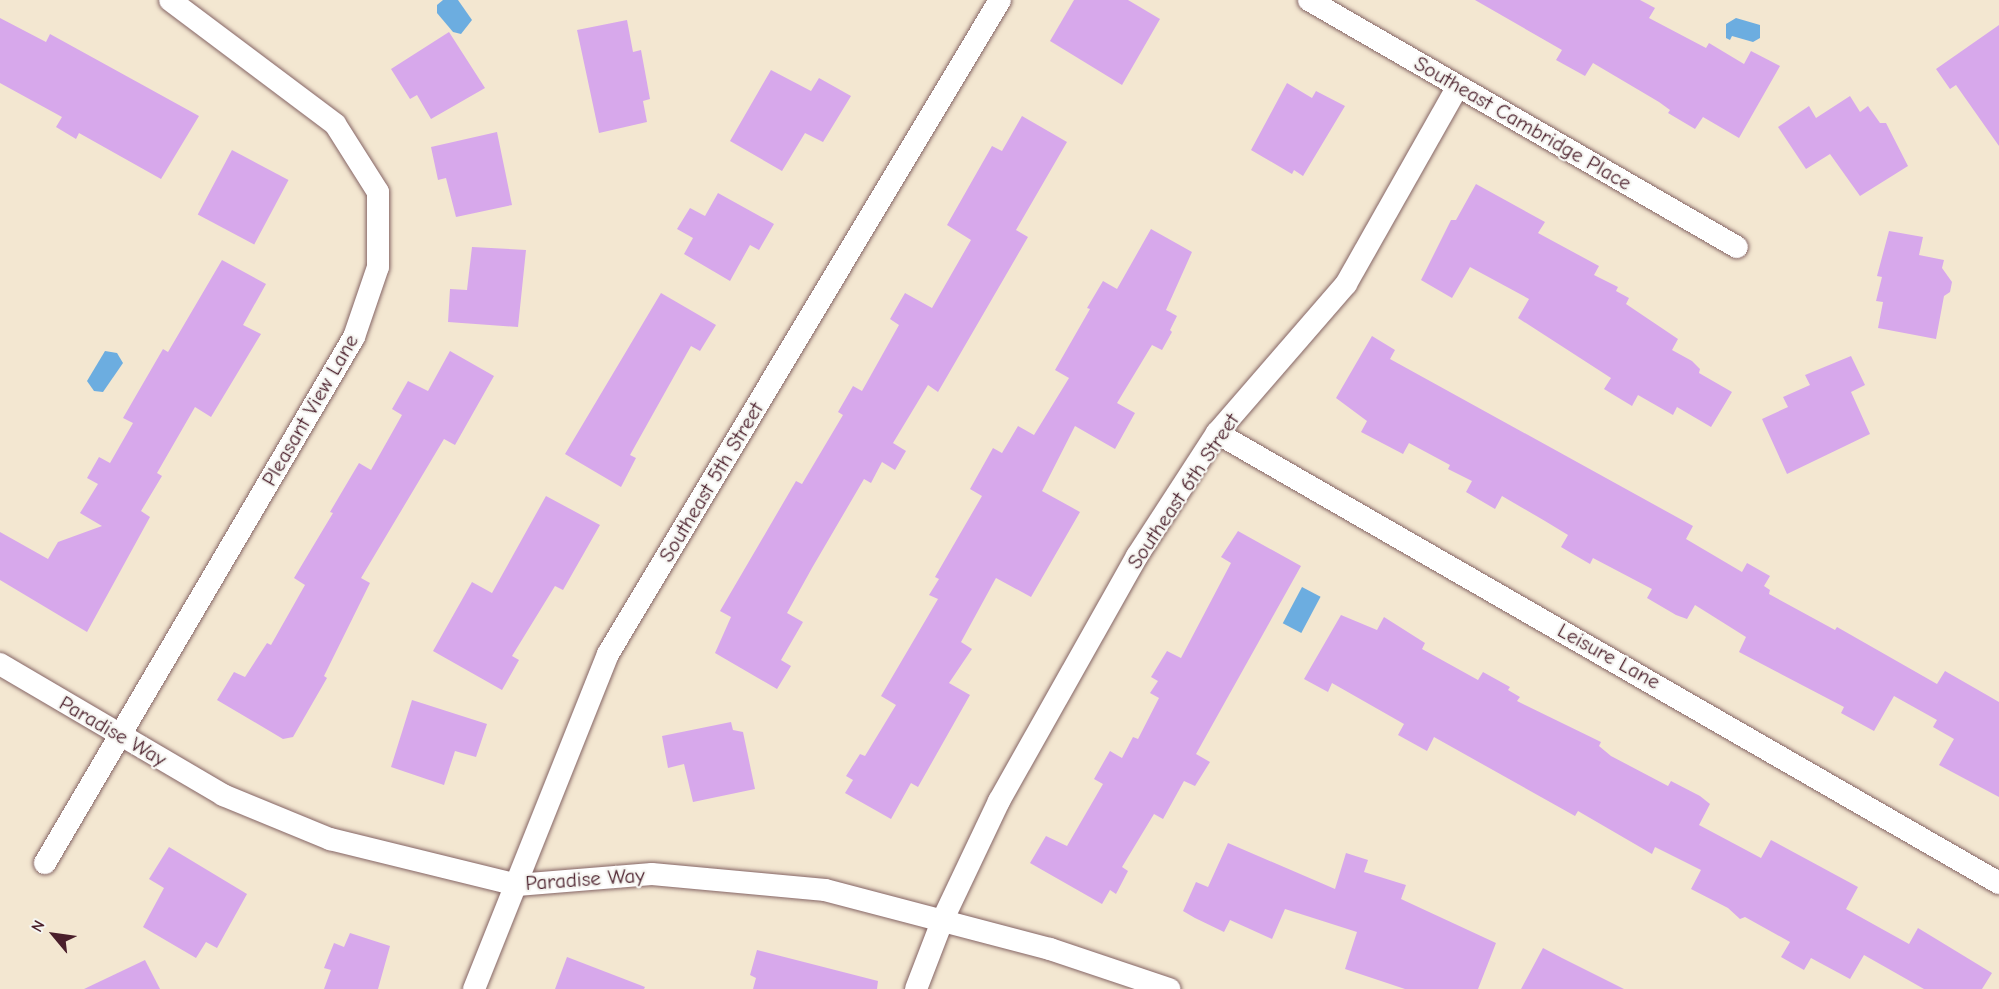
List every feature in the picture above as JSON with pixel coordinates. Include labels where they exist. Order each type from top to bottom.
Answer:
[{"type":"street","name":"Pleasant View Lane","points":[[45,863],[117,735],[354,337],[378,267],[378,192],[335,124],[170,0]]},
{"type":"street","name":"Southeast 5th Street","points":[[474,989],[608,654],[1000,0]]},
{"type":"street","name":"Southeast Cambridge Place","points":[[1309,0],[1737,247]]},
{"type":"street","name":"Southeast 6th Street","points":[[916,989],[943,919],[999,801],[1137,556],[1217,433],[1346,284],[1458,86]]},
{"type":"street","name":"Leisure Lane","points":[[1217,433],[1999,883]]},
{"type":"street","name":"Paradise Way","points":[[0,664],[117,735],[223,795],[330,839],[517,885],[652,874],[825,890],[943,919],[1050,949],[1169,989]]},
{"type":"water","points":[[443,0],[458,0],[472,20],[461,34],[453,32],[437,13],[437,5]]},
{"type":"water","points":[[1736,18],[1760,25],[1760,38],[1753,42],[1732,36],[1730,40],[1726,38],[1726,24]]},
{"type":"water","points":[[105,351],[117,353],[123,363],[103,392],[94,391],[87,381]]},
{"type":"water","points":[[1302,587],[1321,597],[1301,633],[1283,623]]},
{"type":"building","points":[[1074,0],[1128,0],[1160,19],[1122,85],[1050,41]]},
{"type":"building","points":[[1475,0],[1640,0],[1655,8],[1649,18],[1706,48],[1709,43],[1744,64],[1751,51],[1780,66],[1739,138],[1703,117],[1695,129],[1668,113],[1670,110],[1659,102],[1593,63],[1585,76],[1556,60],[1562,50]]},
{"type":"building","points":[[0,18],[46,42],[50,34],[199,116],[161,179],[79,133],[76,139],[56,127],[62,117],[0,83]]},
{"type":"building","points":[[627,20],[633,52],[641,50],[650,99],[643,101],[647,122],[599,133],[577,30]]},
{"type":"building","points":[[1999,25],[1999,146],[1956,85],[1950,89],[1936,69]]},
{"type":"building","points":[[449,32],[485,88],[431,119],[417,95],[410,99],[391,69]]},
{"type":"building","points":[[771,70],[811,91],[819,78],[851,96],[823,142],[805,133],[782,171],[730,141]]},
{"type":"building","points":[[1287,83],[1312,98],[1316,91],[1345,106],[1303,176],[1294,170],[1292,174],[1251,150]]},
{"type":"building","points":[[1850,96],[1860,112],[1868,106],[1880,123],[1886,123],[1908,166],[1860,196],[1830,154],[1806,169],[1778,127],[1809,106],[1816,118]]},
{"type":"building","points":[[1022,116],[1067,142],[1016,230],[1028,237],[938,392],[928,385],[893,443],[906,451],[895,470],[882,462],[871,483],[864,479],[787,613],[803,622],[781,660],[791,666],[777,689],[715,653],[731,617],[720,611],[796,481],[802,484],[843,415],[838,412],[853,386],[862,391],[899,325],[890,319],[905,293],[932,308],[971,240],[947,225],[992,146],[1002,151]]},
{"type":"building","points":[[497,132],[512,205],[456,217],[446,178],[438,180],[431,147]]},
{"type":"building","points":[[232,150],[289,180],[254,245],[198,214]]},
{"type":"building","points":[[1476,184],[1545,222],[1538,233],[1599,266],[1594,275],[1618,287],[1616,291],[1629,298],[1626,304],[1678,339],[1672,350],[1692,361],[1700,369],[1699,373],[1732,392],[1711,427],[1677,407],[1673,415],[1638,395],[1632,406],[1604,389],[1611,378],[1518,318],[1529,299],[1470,267],[1452,298],[1421,280],[1451,220],[1456,220]]},
{"type":"building","points":[[718,193],[774,224],[759,250],[750,245],[730,281],[684,254],[693,238],[677,229],[690,208],[705,216]]},
{"type":"building","points":[[1151,229],[1192,252],[1166,310],[1177,316],[1170,330],[1172,332],[1162,350],[1152,345],[1117,403],[1135,413],[1115,449],[1075,426],[1042,491],[1080,512],[1031,597],[996,578],[961,642],[972,649],[949,683],[970,695],[918,787],[911,783],[891,819],[845,793],[853,780],[846,776],[860,754],[865,756],[896,705],[881,696],[938,599],[929,595],[939,579],[935,577],[982,496],[970,489],[993,448],[1002,453],[1018,426],[1034,435],[1069,378],[1055,370],[1090,309],[1087,308],[1103,281],[1117,289]]},
{"type":"building","points":[[1889,231],[1923,237],[1919,255],[1944,260],[1942,268],[1952,282],[1950,292],[1944,296],[1936,339],[1878,328],[1883,302],[1876,301],[1882,277],[1877,276]]},
{"type":"building","points":[[472,247],[526,250],[518,327],[448,322],[450,289],[467,290]]},
{"type":"building","points":[[222,260],[266,284],[243,325],[261,334],[211,417],[195,407],[157,473],[162,476],[141,511],[150,517],[87,632],[0,580],[0,532],[48,559],[58,542],[102,526],[80,513],[98,484],[87,478],[99,457],[110,463],[133,423],[123,418],[163,349],[168,352]]},
{"type":"building","points":[[661,293],[716,325],[700,351],[691,346],[630,455],[636,458],[621,487],[565,454]]},
{"type":"building","points":[[1372,336],[1395,350],[1390,359],[1693,526],[1686,539],[1742,572],[1747,563],[1770,576],[1764,586],[1770,590],[1769,594],[1835,630],[1837,627],[1937,684],[1945,671],[1999,702],[1999,797],[1939,765],[1954,739],[1933,727],[1937,720],[1894,696],[1874,731],[1841,713],[1844,707],[1739,652],[1746,637],[1695,605],[1687,619],[1676,615],[1647,598],[1652,589],[1593,558],[1590,564],[1561,547],[1568,535],[1545,521],[1502,496],[1495,509],[1466,492],[1472,481],[1448,469],[1450,465],[1409,443],[1403,454],[1361,432],[1367,421],[1336,398]]},
{"type":"building","points":[[450,351],[494,376],[455,445],[444,439],[361,578],[370,583],[324,676],[327,678],[293,737],[283,739],[217,700],[234,672],[245,677],[267,643],[271,645],[305,585],[294,578],[333,513],[330,512],[359,463],[371,470],[402,415],[392,409],[408,381],[428,391]]},
{"type":"building","points":[[1851,356],[1865,385],[1851,392],[1870,434],[1787,474],[1762,419],[1788,407],[1783,397],[1810,385],[1805,375]]},
{"type":"building","points":[[546,496],[600,525],[563,590],[555,586],[512,656],[519,660],[502,690],[433,651],[472,582],[492,593]]},
{"type":"building","points":[[1238,531],[1301,566],[1196,754],[1210,762],[1195,786],[1184,781],[1163,819],[1154,814],[1122,867],[1128,871],[1116,894],[1110,890],[1102,904],[1030,863],[1046,836],[1067,846],[1103,784],[1094,779],[1110,751],[1122,758],[1133,737],[1138,739],[1159,698],[1150,693],[1158,681],[1151,677],[1167,651],[1181,658],[1231,563],[1221,557]]},
{"type":"building","points":[[1341,615],[1377,630],[1384,617],[1425,643],[1422,649],[1478,680],[1483,672],[1510,687],[1508,690],[1520,697],[1517,701],[1601,742],[1599,746],[1611,756],[1668,786],[1671,781],[1700,796],[1710,804],[1699,825],[1761,858],[1771,840],[1858,887],[1846,909],[1909,944],[1918,928],[1992,973],[1982,989],[1924,989],[1864,955],[1850,979],[1811,958],[1804,970],[1781,957],[1790,942],[1745,917],[1740,919],[1728,908],[1691,889],[1701,870],[1655,847],[1652,854],[1578,811],[1575,816],[1434,737],[1427,751],[1398,735],[1404,724],[1332,683],[1328,692],[1304,679]]},
{"type":"building","points":[[412,700],[487,724],[476,757],[455,751],[444,785],[391,767]]},
{"type":"building","points":[[731,722],[733,730],[743,732],[755,789],[693,802],[684,764],[668,768],[662,736]]},
{"type":"building","points":[[1228,843],[1335,889],[1346,853],[1368,860],[1364,872],[1406,885],[1401,899],[1496,943],[1478,989],[1405,989],[1345,969],[1357,932],[1285,909],[1272,939],[1230,920],[1224,932],[1183,911],[1196,882],[1208,887]]},
{"type":"building","points":[[169,847],[247,894],[217,948],[206,942],[196,958],[143,927],[164,888],[149,879]]},
{"type":"building","points":[[350,933],[390,946],[378,989],[324,989],[331,970],[324,968],[334,943],[344,947]]},
{"type":"building","points":[[1543,948],[1562,958],[1624,989],[1521,989]]},
{"type":"building","points":[[757,950],[878,981],[877,989],[753,989],[756,978],[750,975]]},
{"type":"building","points":[[567,957],[645,987],[644,989],[555,989]]},
{"type":"building","points":[[145,960],[160,989],[84,989]]}]
